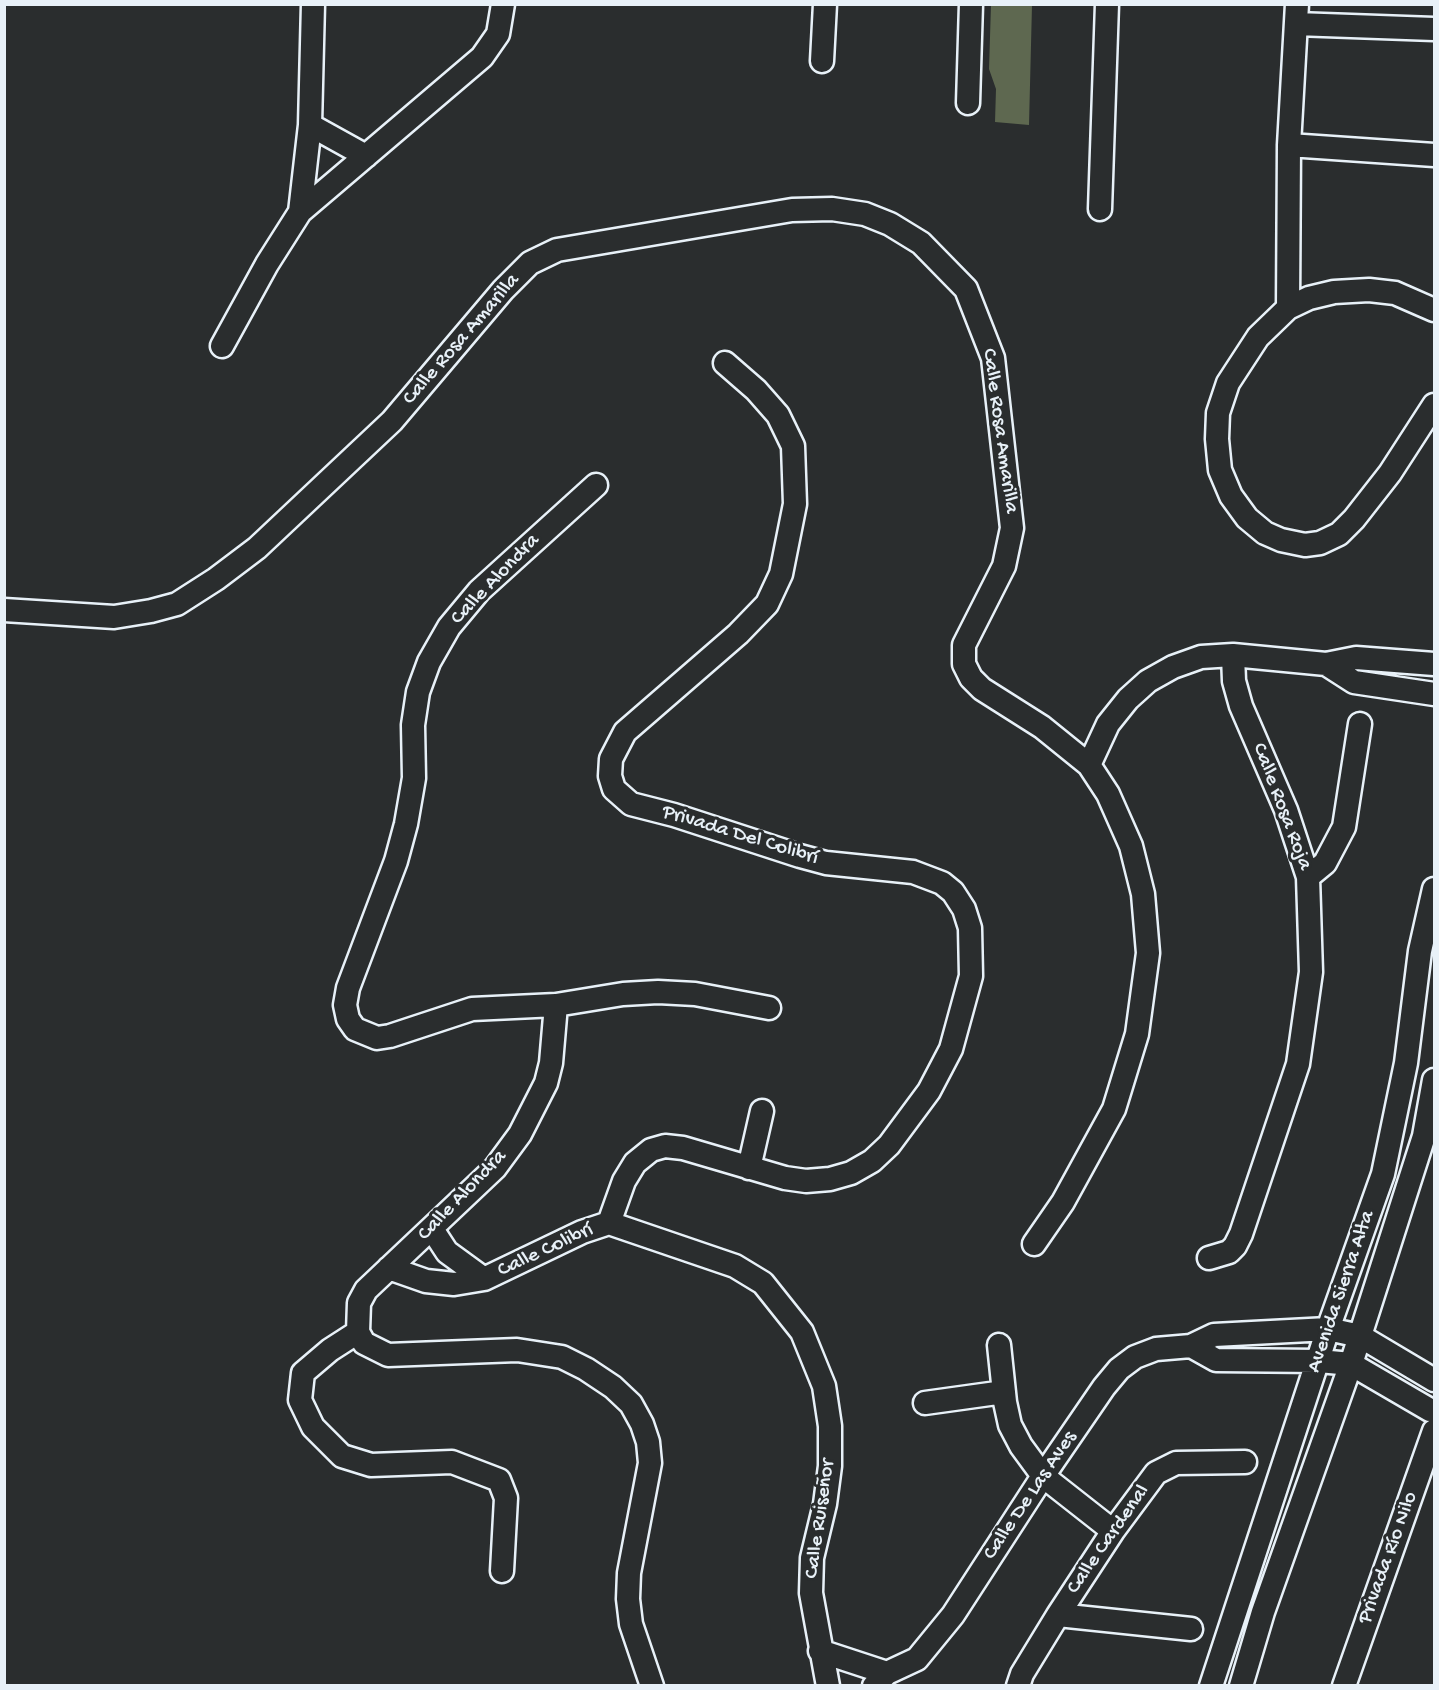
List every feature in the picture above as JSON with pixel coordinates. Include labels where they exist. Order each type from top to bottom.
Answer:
[{"type":"street","points":[[300,212],[310,125],[313,4]]},
{"type":"street","points":[[222,346],[267,264],[300,212],[482,57],[498,34],[503,4]]},
{"type":"street","points":[[822,61],[825,4]]},
{"type":"street","points":[[968,103],[971,4]]},
{"type":"street","points":[[1100,209],[1107,4]]},
{"type":"street","points":[[1288,308],[1289,145],[1297,14],[1434,29]]},
{"type":"street","points":[[310,125],[366,156]]},
{"type":"street","points":[[1289,145],[1434,155]]},
{"type":"street","name":"Calle Rosa Amarilla","points":[[4,610],[114,617],[177,604],[216,579],[257,548],[392,421],[503,290],[530,263],[556,250],[792,210],[832,209],[865,214],[890,224],[921,243],[946,266],[966,290],[993,358],[1012,528],[1004,566],[964,645],[964,664],[971,678],[982,689],[1042,727],[1089,765],[1108,794],[1131,846],[1143,894],[1148,953],[1137,1034],[1114,1109],[1063,1202],[1034,1244]]},
{"type":"street","points":[[1434,310],[1395,293],[1369,290],[1334,292],[1310,298],[1288,308],[1258,337],[1228,384],[1218,413],[1217,439],[1220,470],[1231,496],[1247,518],[1265,533],[1281,540],[1305,544],[1320,543],[1339,534],[1354,519],[1390,473],[1434,405]]},
{"type":"street","name":"Privada Del Colibrí","points":[[609,1223],[624,1181],[635,1163],[651,1150],[665,1146],[682,1148],[785,1178],[814,1180],[851,1173],[872,1161],[889,1145],[929,1091],[951,1048],[971,976],[970,928],[964,909],[953,892],[928,876],[826,863],[800,856],[698,822],[631,804],[614,789],[610,776],[611,759],[625,732],[738,634],[767,604],[781,574],[795,504],[793,446],[778,415],[756,390],[725,363]]},
{"type":"street","name":"Calle Alondra","points":[[358,1332],[359,1304],[366,1290],[495,1168],[534,1110],[546,1083],[551,1063],[556,1005],[472,1009],[390,1036],[377,1038],[355,1029],[348,1019],[345,1005],[351,978],[396,861],[406,824],[414,778],[413,725],[418,692],[429,662],[449,627],[479,591],[596,485]]},
{"type":"street","points":[[1089,765],[1108,724],[1128,699],[1148,681],[1173,667],[1201,657],[1233,655],[1326,664],[1356,658],[1397,663],[1434,664]]},
{"type":"street","name":"Calle Rosa Roja","points":[[1209,1258],[1229,1252],[1236,1246],[1241,1234],[1298,1064],[1311,972],[1308,877],[1286,810],[1241,706],[1234,681],[1233,655]]},
{"type":"street","points":[[1394,687],[1397,663]]},
{"type":"street","points":[[1326,664],[1354,682],[1434,694]]},
{"type":"street","points":[[1308,877],[1325,863],[1344,828],[1360,724]]},
{"type":"street","name":"Avenida Sierra Alta","points":[[1211,1686],[1328,1329],[1383,1174],[1406,1063],[1424,1005],[1420,951],[1434,889]]},
{"type":"street","points":[[556,1005],[623,994],[658,992],[695,994],[769,1008]]},
{"type":"street","name":"Avenida Sierra Alta","points":[[1241,1686],[1263,1612],[1351,1364],[1424,1136],[1434,1080]]},
{"type":"street","points":[[750,1168],[762,1111]]},
{"type":"street","name":"Calle Colibrí","points":[[389,1268],[426,1281],[454,1284],[483,1279],[582,1232],[609,1223]]},
{"type":"street","name":"Calle Ruiseñor","points":[[609,1223],[735,1266],[763,1283],[802,1332],[824,1386],[830,1426],[830,1466],[825,1504],[812,1558],[811,1593],[828,1686]]},
{"type":"street","name":"Calle Colibrí","points":[[432,1229],[447,1252],[483,1279]]},
{"type":"street","name":"Calle De Las Aves","points":[[820,1651],[881,1679],[917,1659],[953,1615],[1043,1476],[1119,1369],[1135,1357],[1156,1349],[1191,1346],[1214,1335],[1328,1329],[1360,1336],[1434,1380]]},
{"type":"street","points":[[502,1571],[506,1498],[499,1480],[452,1462],[371,1465],[342,1456],[314,1427],[300,1400],[303,1373],[330,1350],[358,1332],[364,1343],[388,1355],[517,1350],[562,1357],[613,1387],[631,1404],[642,1424],[648,1442],[650,1462],[629,1573],[628,1599],[631,1624],[652,1686]]},
{"type":"street","points":[[1253,1334],[1253,1360]]},
{"type":"street","points":[[999,1345],[1010,1425],[1021,1446],[1043,1476],[1113,1531]]},
{"type":"street","points":[[1191,1346],[1216,1360],[1319,1361],[1351,1364],[1433,1413]]},
{"type":"street","points":[[925,1402],[1004,1392]]},
{"type":"street","name":"Privada Río Nilo","points":[[1344,1686],[1433,1413]]},
{"type":"street","name":"Calle Cardenal","points":[[1018,1686],[1022,1674],[1113,1531],[1156,1473],[1176,1463],[1245,1462]]},
{"type":"street","points":[[1058,1616],[1191,1629]]},
{"type":"green space","points":[[991,5],[1032,5],[1029,125],[995,122],[996,89],[989,69]]}]
